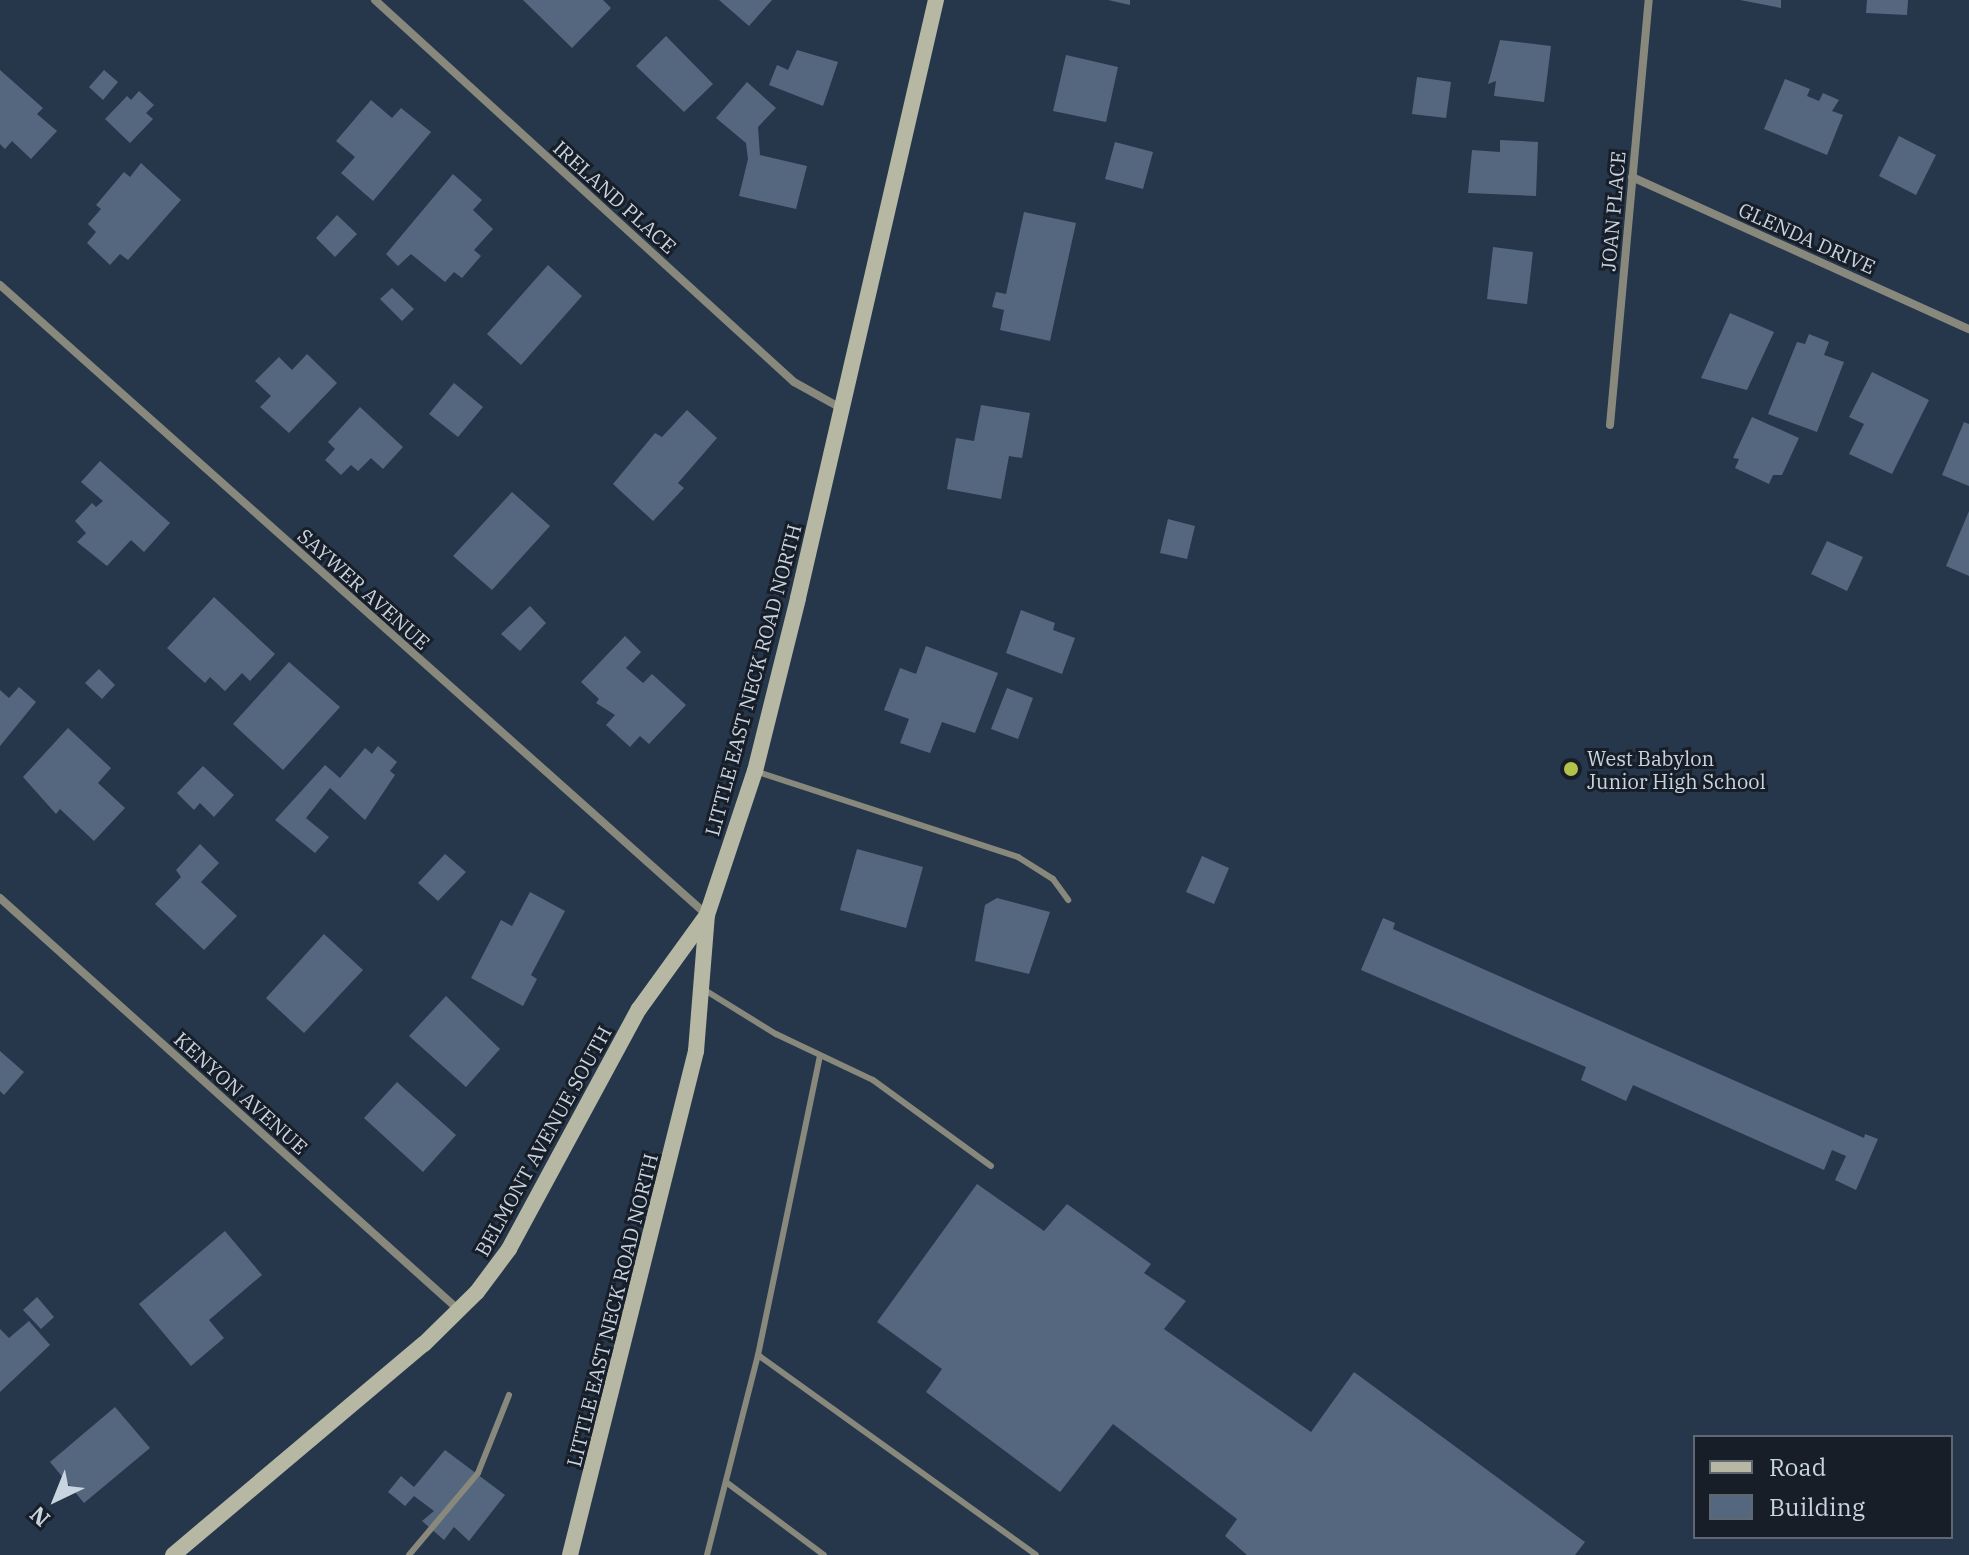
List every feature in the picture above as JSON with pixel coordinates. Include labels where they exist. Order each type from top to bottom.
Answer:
[{"type":"main road","name":"LITTLE EAST NECK ROAD NORTH","points":[[570,1555],[696,1051],[707,915],[755,771],[936,0]]},
{"type":"main road","name":"BELMONT AVENUE SOUTH","points":[[173,1555],[460,1311],[509,1249],[639,1009],[707,915]]},
{"type":"street","name":"IRELAND PLACE","points":[[375,0],[794,382],[841,408]]},
{"type":"street","name":"JOAN PLACE","points":[[1610,425],[1649,0]]},
{"type":"street","name":"GLENDA DRIVE","points":[[1632,177],[1969,329]]},
{"type":"street","name":"SAYWER AVENUE","points":[[0,285],[707,915]]},
{"type":"street","name":"KENYON AVENUE","points":[[0,898],[460,1311]]},
{"type":"lane","points":[[755,771],[1018,857],[1053,879],[1068,900]]},
{"type":"lane","points":[[703,989],[820,1056],[873,1080],[991,1166]]},
{"type":"lane","points":[[707,1555],[758,1355],[820,1056]]},
{"type":"lane","points":[[758,1355],[1036,1555]]},
{"type":"lane","points":[[409,1555],[478,1473],[509,1395]]},
{"type":"lane","points":[[726,1482],[824,1555]]},
{"type":"building","points":[[523,0],[603,0],[611,8],[572,48]]},
{"type":"building","points":[[719,0],[772,0],[749,26]]},
{"type":"building","points":[[1108,0],[1130,0],[1130,5]]},
{"type":"building","points":[[1740,0],[1781,0],[1781,8]]},
{"type":"building","points":[[1867,0],[1908,0],[1907,15],[1866,13]]},
{"type":"building","points":[[666,36],[713,84],[684,112],[636,66]]},
{"type":"building","points":[[1500,40],[1551,46],[1544,102],[1494,96],[1496,81],[1488,84]]},
{"type":"building","points":[[797,50],[838,62],[823,106],[769,85],[777,65],[788,70]]},
{"type":"building","points":[[1066,55],[1118,67],[1106,122],[1053,111]]},
{"type":"building","points":[[0,70],[43,108],[37,114],[57,131],[31,159],[12,141],[5,149],[0,144]]},
{"type":"building","points":[[104,70],[118,82],[103,100],[89,87]]},
{"type":"building","points":[[1417,77],[1451,82],[1446,118],[1412,114]]},
{"type":"building","points":[[1785,79],[1810,89],[1807,96],[1819,101],[1823,93],[1839,100],[1832,111],[1843,115],[1827,155],[1764,129]]},
{"type":"building","points":[[747,82],[776,108],[758,127],[760,155],[807,166],[796,209],[739,196],[748,159],[746,143],[716,118]]},
{"type":"building","points":[[139,91],[154,105],[146,113],[153,119],[130,143],[105,119],[127,96],[131,100]]},
{"type":"building","points":[[371,100],[392,118],[401,108],[431,132],[373,201],[341,173],[355,157],[336,141]]},
{"type":"building","points":[[1899,136],[1936,155],[1916,195],[1879,176]]},
{"type":"building","points":[[1500,140],[1538,142],[1536,196],[1468,193],[1472,150],[1500,152]]},
{"type":"building","points":[[1115,142],[1153,152],[1143,189],[1105,179]]},
{"type":"building","points":[[141,163],[181,200],[128,260],[120,254],[110,265],[87,243],[96,232],[88,224],[101,209],[96,205],[124,172],[130,177]]},
{"type":"building","points":[[453,174],[482,200],[473,210],[493,229],[474,250],[481,256],[462,278],[454,272],[445,282],[411,254],[398,266],[386,254]]},
{"type":"building","points":[[1024,212],[1076,223],[1050,341],[1000,330],[1004,310],[992,307],[996,292],[1006,294]]},
{"type":"building","points":[[337,215],[357,234],[335,257],[316,238]]},
{"type":"building","points":[[1493,247],[1533,252],[1527,304],[1487,299]]},
{"type":"building","points":[[548,265],[582,296],[521,365],[487,334]]},
{"type":"building","points":[[392,288],[414,309],[402,321],[380,299]]},
{"type":"building","points":[[1730,313],[1774,332],[1747,390],[1701,378]]},
{"type":"building","points":[[1809,334],[1829,342],[1824,355],[1844,362],[1817,432],[1768,414],[1797,342],[1805,344]]},
{"type":"building","points":[[307,354],[337,383],[289,433],[260,407],[271,396],[255,381],[279,357],[292,370]]},
{"type":"building","points":[[1872,372],[1929,400],[1892,474],[1849,454],[1864,424],[1849,417]]},
{"type":"building","points":[[454,383],[483,407],[458,437],[429,414]]},
{"type":"building","points":[[981,405],[1030,413],[1022,458],[1009,456],[1001,499],[947,489],[956,438],[974,441]]},
{"type":"building","points":[[360,407],[403,447],[383,469],[371,458],[358,471],[351,465],[341,475],[325,460],[335,449],[328,442]]},
{"type":"building","points":[[687,410],[717,438],[678,483],[684,488],[653,521],[613,484],[655,433],[662,437]]},
{"type":"building","points":[[1752,417],[1799,438],[1782,475],[1773,475],[1769,484],[1735,468],[1739,459],[1733,458]]},
{"type":"building","points":[[1964,422],[1969,424],[1969,486],[1942,475]]},
{"type":"building","points":[[100,461],[170,523],[144,552],[131,540],[107,566],[77,542],[86,533],[75,521],[92,503],[96,507],[103,501],[81,482]]},
{"type":"building","points":[[512,492],[550,526],[492,590],[453,556]]},
{"type":"building","points":[[1969,511],[1969,576],[1946,566]]},
{"type":"building","points":[[1168,519],[1195,526],[1187,559],[1160,553]]},
{"type":"building","points":[[1827,541],[1863,557],[1847,591],[1811,574]]},
{"type":"building","points":[[214,597],[275,654],[250,681],[242,673],[225,691],[210,677],[205,683],[167,648]]},
{"type":"building","points":[[530,606],[546,623],[520,651],[501,634]]},
{"type":"building","points":[[1021,610],[1055,623],[1053,630],[1075,638],[1062,674],[1006,653]]},
{"type":"building","points":[[625,636],[641,652],[626,668],[643,683],[652,674],[686,705],[649,744],[640,736],[630,747],[606,725],[615,715],[596,703],[599,699],[581,682]]},
{"type":"building","points":[[926,646],[998,673],[975,733],[942,722],[930,753],[900,743],[909,719],[884,710],[900,668],[916,674]]},
{"type":"building","points":[[289,662],[340,707],[283,770],[233,724]]},
{"type":"building","points":[[99,669],[115,685],[102,699],[85,683]]},
{"type":"building","points":[[19,687],[36,702],[0,746],[0,690],[9,698]]},
{"type":"building","points":[[1007,688],[1033,698],[1018,739],[991,729]]},
{"type":"building","points":[[68,728],[111,768],[98,783],[125,808],[94,841],[60,809],[56,814],[23,777]]},
{"type":"building","points":[[378,746],[397,762],[390,771],[395,775],[365,820],[330,788],[306,818],[329,837],[315,853],[275,820],[325,765],[340,778],[365,748],[372,754]]},
{"type":"building","points":[[203,766],[234,795],[214,817],[200,803],[194,810],[177,793]]},
{"type":"building","points":[[200,844],[219,863],[201,882],[237,916],[204,950],[155,904],[181,877],[176,870]]},
{"type":"building","points":[[857,849],[923,867],[906,928],[840,910]]},
{"type":"building","points":[[445,854],[466,872],[438,901],[418,883]]},
{"type":"building","points":[[1202,856],[1229,868],[1214,904],[1186,892]]},
{"type":"building","points":[[530,892],[565,911],[531,975],[537,979],[523,1006],[471,978],[501,920],[512,926]]},
{"type":"building","points":[[997,898],[1050,912],[1029,974],[975,961],[985,905]]},
{"type":"building","points":[[1383,918],[1395,923],[1393,929],[1864,1138],[1865,1134],[1878,1139],[1856,1190],[1835,1180],[1846,1156],[1832,1150],[1824,1170],[1633,1085],[1626,1101],[1581,1080],[1586,1067],[1361,970]]},
{"type":"building","points":[[324,934],[363,970],[304,1033],[266,998]]},
{"type":"building","points":[[446,996],[500,1049],[466,1087],[409,1036]]},
{"type":"building","points":[[0,1051],[24,1072],[4,1095],[0,1091]]},
{"type":"building","points":[[397,1082],[456,1135],[423,1172],[364,1118]]},
{"type":"building","points":[[977,1184],[1044,1231],[1067,1204],[1151,1264],[1144,1273],[1186,1301],[1164,1329],[1311,1432],[1354,1372],[1585,1542],[1575,1555],[1247,1555],[1225,1536],[1237,1519],[1113,1424],[1060,1492],[926,1392],[942,1369],[877,1322]]},
{"type":"building","points":[[225,1231],[262,1275],[209,1320],[224,1338],[191,1366],[139,1304]]},
{"type":"building","points":[[37,1297],[54,1317],[41,1329],[23,1310]]},
{"type":"building","points":[[29,1321],[50,1345],[0,1392],[0,1329],[9,1338]]},
{"type":"building","points":[[115,1407],[150,1448],[84,1503],[50,1462]]},
{"type":"building","points":[[445,1450],[505,1495],[469,1541],[454,1527],[444,1540],[422,1521],[434,1511],[414,1496],[405,1506],[388,1492],[401,1476],[414,1487]]},
{"type":"place","name":"West Babylon Junior High School","points":[[1571,769]]}]
